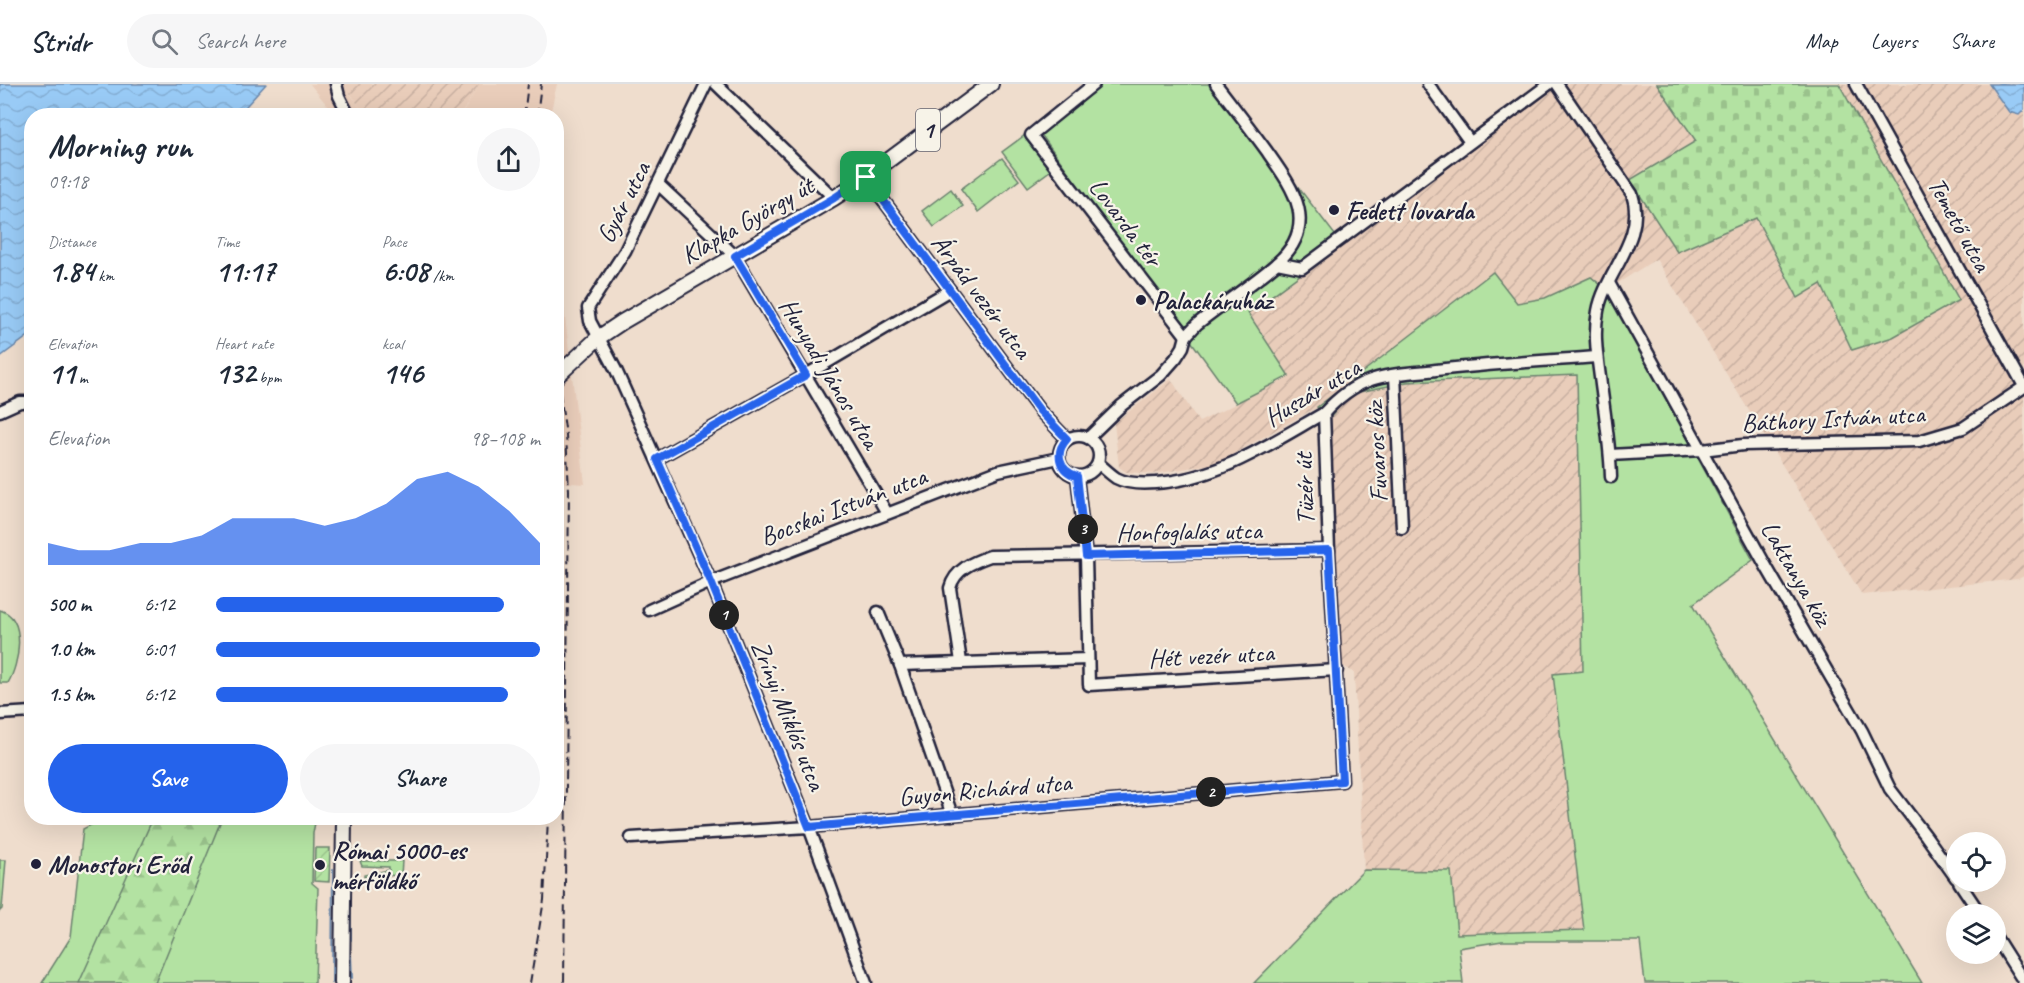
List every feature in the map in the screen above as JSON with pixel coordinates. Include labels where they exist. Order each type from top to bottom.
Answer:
[{"type":"main road","name":"Klapka György út","points":[[564,370],[598,338],[640,310],[834,198],[866,177],[990,84]]},
{"type":"main road","points":[[342,983],[344,825]]},
{"type":"street","points":[[336,84],[344,108]]},
{"type":"street","name":"Gyár utca","points":[[598,338],[590,321],[588,308],[625,251],[706,84]]},
{"type":"street","points":[[716,84],[834,198]]},
{"type":"street","name":"Lovarda tér","points":[[1094,84],[1031,135],[1186,336]]},
{"type":"street","points":[[1088,438],[1121,406],[1161,375],[1176,358],[1183,347],[1186,336],[1215,309],[1278,263],[1293,244],[1300,224],[1299,207],[1292,186],[1216,84]]},
{"type":"street","points":[[1428,84],[1470,142]]},
{"type":"street","points":[[1278,263],[1302,268],[1549,84]]},
{"type":"street","points":[[1557,84],[1635,202],[1632,233],[1624,256],[1608,283],[1598,308],[1595,327],[1611,477]]},
{"type":"street","name":"Temető utca","points":[[1856,84],[2024,387]]},
{"type":"street","name":"Árpád vezér utca","points":[[866,177],[1040,411],[1067,439]]},
{"type":"street","name":"Hunyadi János utca","points":[[658,184],[735,256],[886,513]]},
{"type":"street","name":"Laktanya köz","points":[[1608,283],[1767,568],[1862,731],[1890,789],[1946,865]]},
{"type":"street","points":[[657,459],[950,290]]},
{"type":"street","name":"Zrínyi Miklós utca","points":[[598,338],[616,370],[711,582],[809,827],[866,983]]},
{"type":"street","name":"Huszár utca","points":[[1098,463],[1117,478],[1132,483],[1165,483],[1197,477],[1234,464],[1324,413],[1354,388],[1368,381],[1395,375],[1488,364],[1597,357]]},
{"type":"street","name":"Fuvaros köz","points":[[1395,375],[1402,528]]},
{"type":"street","name":"Báthory István utca","points":[[1610,455],[1702,450],[1743,445],[1918,441],[1963,428],[2024,387]]},
{"type":"street","points":[[0,411],[24,402]]},
{"type":"street","name":"Tüzér út","points":[[1324,413],[1342,781]]},
{"type":"street","points":[[1074,436],[1088,438],[1096,445],[1099,454],[1098,463],[1090,473],[1077,476],[1065,470],[1059,458],[1062,444],[1074,436]]},
{"type":"street","name":"Bocskai István utca","points":[[649,610],[711,582],[998,471],[1059,458]]},
{"type":"street","name":"Honfoglalás utca","points":[[1077,476],[1086,556],[1089,685]]},
{"type":"street","name":"Honfoglalás utca","points":[[961,662],[950,588],[957,574],[971,563],[990,556],[1329,550]]},
{"type":"street","points":[[878,612],[900,665],[952,815]]},
{"type":"street","points":[[900,665],[1088,659]]},
{"type":"street","name":"Hét vezér utca","points":[[1089,685],[1336,670]]},
{"type":"street","points":[[0,714],[24,712]]},
{"type":"street","name":"Guyon Richárd utca","points":[[631,838],[809,827],[1342,781]]},
{"type":"street","points":[[2006,953],[2024,982]]},
{"type":"shaded area","points":[[310,84],[350,84],[350,94],[361,108],[329,108]]},
{"type":"shaded area","points":[[350,84],[479,84],[465,108],[360,108],[350,93]]},
{"type":"shaded area","points":[[479,84],[557,84],[552,108],[466,108]]},
{"type":"shaded area","points":[[1561,84],[1657,84],[1696,141],[1756,218],[1798,297],[1821,284],[1852,350],[1893,337],[1959,300],[1839,84],[2024,84],[2024,576],[2018,579],[1862,595],[1656,259],[1607,290],[1591,277],[1545,298],[1516,304],[1493,272],[1317,407],[1226,458],[1211,464],[1154,474],[1126,472],[1119,467],[1114,423],[1171,379],[1199,422],[1289,377],[1247,313]]},
{"type":"shaded area","points":[[564,308],[585,484],[564,482]]},
{"type":"shaded area","points":[[1577,375],[1583,672],[1553,674],[1584,930],[1457,934],[1451,871],[1364,870],[1354,673],[1342,665],[1328,420],[1350,394],[1407,382]]},
{"type":"green space","points":[[1101,84],[1219,84],[1342,244],[1248,313],[1289,376],[1236,403],[1040,133]]},
{"type":"green space","points":[[1657,84],[1839,84],[1959,300],[1893,337],[1852,350],[1821,284],[1798,298],[1756,218],[1677,252],[1630,180],[1696,141]]},
{"type":"green space","points":[[1025,135],[1051,170],[1028,187],[1002,152]]},
{"type":"green space","points":[[1002,158],[1019,180],[978,212],[961,189]]},
{"type":"green space","points":[[951,189],[963,206],[934,227],[922,211]]},
{"type":"green space","points":[[1493,272],[1517,303],[1545,298],[1591,277],[1607,290],[1753,560],[1693,604],[1922,983],[1645,983],[1640,941],[1502,941],[1459,948],[1463,983],[1254,983],[1364,870],[1451,871],[1457,934],[1584,930],[1553,674],[1583,671],[1577,375],[1407,382],[1350,394],[1328,420],[1317,407]]},
{"type":"green space","points":[[0,610],[15,622],[18,632],[18,654],[8,683],[0,683]]},
{"type":"green space","points":[[91,825],[315,825],[312,883],[318,888],[315,983],[42,983],[71,937],[83,829]]},
{"type":"green space","points":[[150,825],[219,825],[155,983],[79,983]]},
{"type":"green space","points":[[315,848],[330,848],[329,882],[314,881]]},
{"type":"green space","points":[[0,860],[6,860],[0,911]]},
{"type":"green space","points":[[360,861],[402,861],[401,875],[364,877],[364,875],[389,870],[389,867],[362,866]]},
{"type":"water","points":[[0,84],[266,84],[244,108],[24,108],[24,339],[0,357]]},
{"type":"water","points":[[1989,84],[2024,84],[2024,110],[2019,115],[2009,112]]},
{"type":"waterway","points":[[332,983],[333,870]]},
{"type":"waterway","points":[[350,875],[351,940]]},
{"type":"waterway","points":[[351,955],[352,978]]},
{"type":"railway","points":[[525,108],[528,84]]},
{"type":"railway","points":[[538,108],[541,84]]},
{"type":"railway","points":[[564,421],[569,490],[564,983]]},
{"type":"railway","points":[[530,983],[544,900],[548,825]]},
{"type":"place","name":"Fedett lovarda","points":[[1334,210]]},
{"type":"place","name":"Palackáruház","points":[[1141,300]]},
{"type":"place","name":"Monostori Erőd","points":[[36,864]]},
{"type":"place","name":"Római 5000-es mérföldkő","points":[[320,865]]},
{"type":"route","points":[[866,177],[1040,411],[1067,439],[1059,451],[1059,458],[1065,470],[1077,476],[1086,556],[1329,550],[1342,781],[809,827],[711,582],[657,459],[806,375],[735,256],[866,177]]}]
